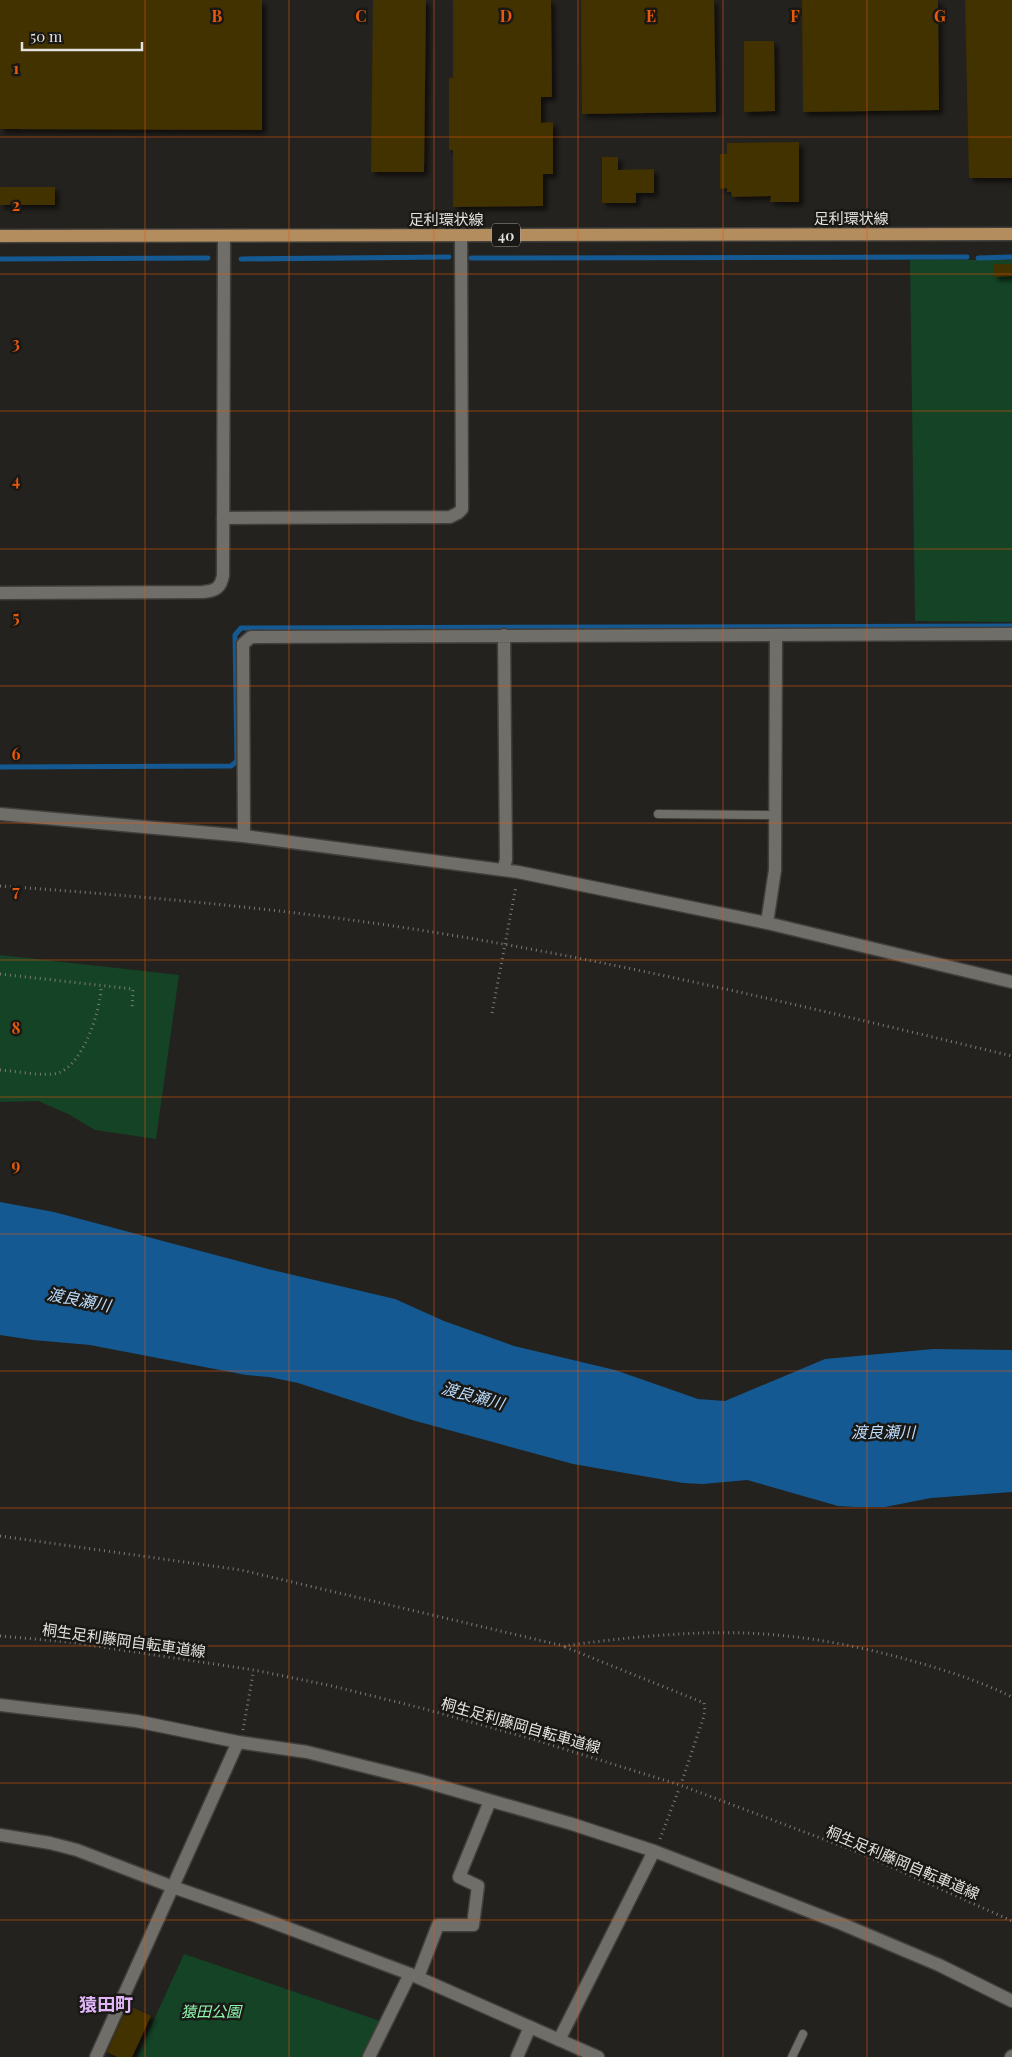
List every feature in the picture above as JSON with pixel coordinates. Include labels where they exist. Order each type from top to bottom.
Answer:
[{"type":"main road","name":"足利環状線","points":[[0,236],[1012,234]]},
{"type":"street","points":[[223,518],[450,517],[462,509],[461,235]]},
{"type":"street","points":[[0,593],[214,591],[221,584],[223,575],[224,236]]},
{"type":"street","points":[[244,836],[243,644],[251,636],[1012,634]]},
{"type":"street","points":[[503,870],[506,860],[504,635]]},
{"type":"street","points":[[767,923],[775,870],[776,635]]},
{"type":"street","points":[[0,814],[244,836],[503,870],[767,923],[1012,982]]},
{"type":"street","points":[[0,1705],[136,1721],[238,1742],[307,1752],[419,1780],[572,1824],[654,1851],[842,1924],[1012,2000]]},
{"type":"street","points":[[96,2057],[238,1742]]},
{"type":"street","points":[[369,2057],[414,1976],[438,1925],[473,1925],[478,1886],[459,1877],[490,1801]]},
{"type":"street","points":[[0,1836],[50,1843],[77,1850],[173,1887],[256,1916],[414,1976],[598,2057]]},
{"type":"street","points":[[558,2040],[654,1851]]},
{"type":"street","points":[[517,2057],[530,2027]]},
{"type":"lane","points":[[658,814],[775,815]]},
{"type":"lane","points":[[792,2057],[803,2034]]},
{"type":"path","points":[[0,886],[288,912],[381,924],[505,944],[776,1001],[1012,1056]]},
{"type":"path","points":[[492,1013],[515,888]]},
{"type":"path","points":[[0,974],[133,989],[132,1010]]},
{"type":"path","points":[[0,1070],[50,1074],[66,1068],[75,1061],[86,1041],[100,998],[100,986]]},
{"type":"path","points":[[0,1536],[241,1570],[564,1646],[704,1703],[703,1719],[682,1780]]},
{"type":"path","points":[[564,1646],[592,1642],[702,1634],[745,1633],[792,1637],[847,1644],[941,1669],[1012,1697]]},
{"type":"path","name":"桐生足利藤岡自転車道線","points":[[0,1636],[69,1642],[254,1670],[332,1686],[461,1719],[680,1784],[860,1853],[1012,1921]]},
{"type":"path","points":[[244,1723],[253,1674]]},
{"type":"path","points":[[662,1835],[679,1789]]},
{"type":"green space","points":[[910,260],[1012,260],[1012,622],[915,621]]},
{"type":"green space","points":[[0,955],[179,975],[156,1139],[95,1130],[68,1114],[38,1101],[0,1102]]},
{"type":"green space","name":"猿田公園","points":[[184,1954],[380,2021],[361,2057],[137,2057]]},
{"type":"water","name":"渡良瀬川","points":[[0,1202],[54,1212],[268,1269],[395,1299],[444,1321],[514,1346],[615,1370],[698,1399],[725,1401],[825,1359],[933,1349],[1012,1350],[1012,1492],[931,1498],[885,1507],[855,1507],[838,1506],[747,1480],[703,1484],[683,1483],[573,1464],[412,1420],[298,1383],[90,1345],[0,1335]]},
{"type":"building","points":[[0,0],[262,0],[262,130],[0,129]]},
{"type":"building","points":[[373,0],[426,0],[424,172],[371,172]]},
{"type":"building","points":[[453,0],[551,0],[552,97],[541,97],[541,123],[553,122],[553,174],[543,174],[543,206],[453,207],[453,150],[449,150],[449,78],[453,78]]},
{"type":"building","points":[[581,0],[714,0],[716,112],[582,114]]},
{"type":"building","points":[[802,0],[938,0],[939,110],[803,112]]},
{"type":"building","points":[[965,0],[1012,0],[1012,178],[969,178]]},
{"type":"building","points":[[744,41],[774,41],[775,111],[744,112]]},
{"type":"building","points":[[799,142],[799,202],[770,202],[771,196],[732,197],[731,192],[727,192],[727,188],[720,189],[720,154],[727,154],[727,143]]},
{"type":"building","points":[[602,157],[618,157],[618,170],[654,169],[654,193],[636,193],[636,203],[602,203]]},
{"type":"building","points":[[0,187],[55,187],[55,205],[0,205]]},
{"type":"building","points":[[993,264],[1012,264],[1012,276],[994,277]]},
{"type":"building","points":[[128,2005],[151,2016],[132,2057],[117,2057],[107,2052]]},
{"type":"waterway","points":[[241,259],[449,257]]},
{"type":"waterway","points":[[471,258],[967,257]]},
{"type":"waterway","points":[[978,258],[1012,257]]},
{"type":"waterway","points":[[0,259],[208,258]]},
{"type":"waterway","points":[[0,767],[231,766],[237,761],[235,635],[241,628],[1012,626]]},
{"type":"district","name":"猿田町","points":[[106,2004]]}]
